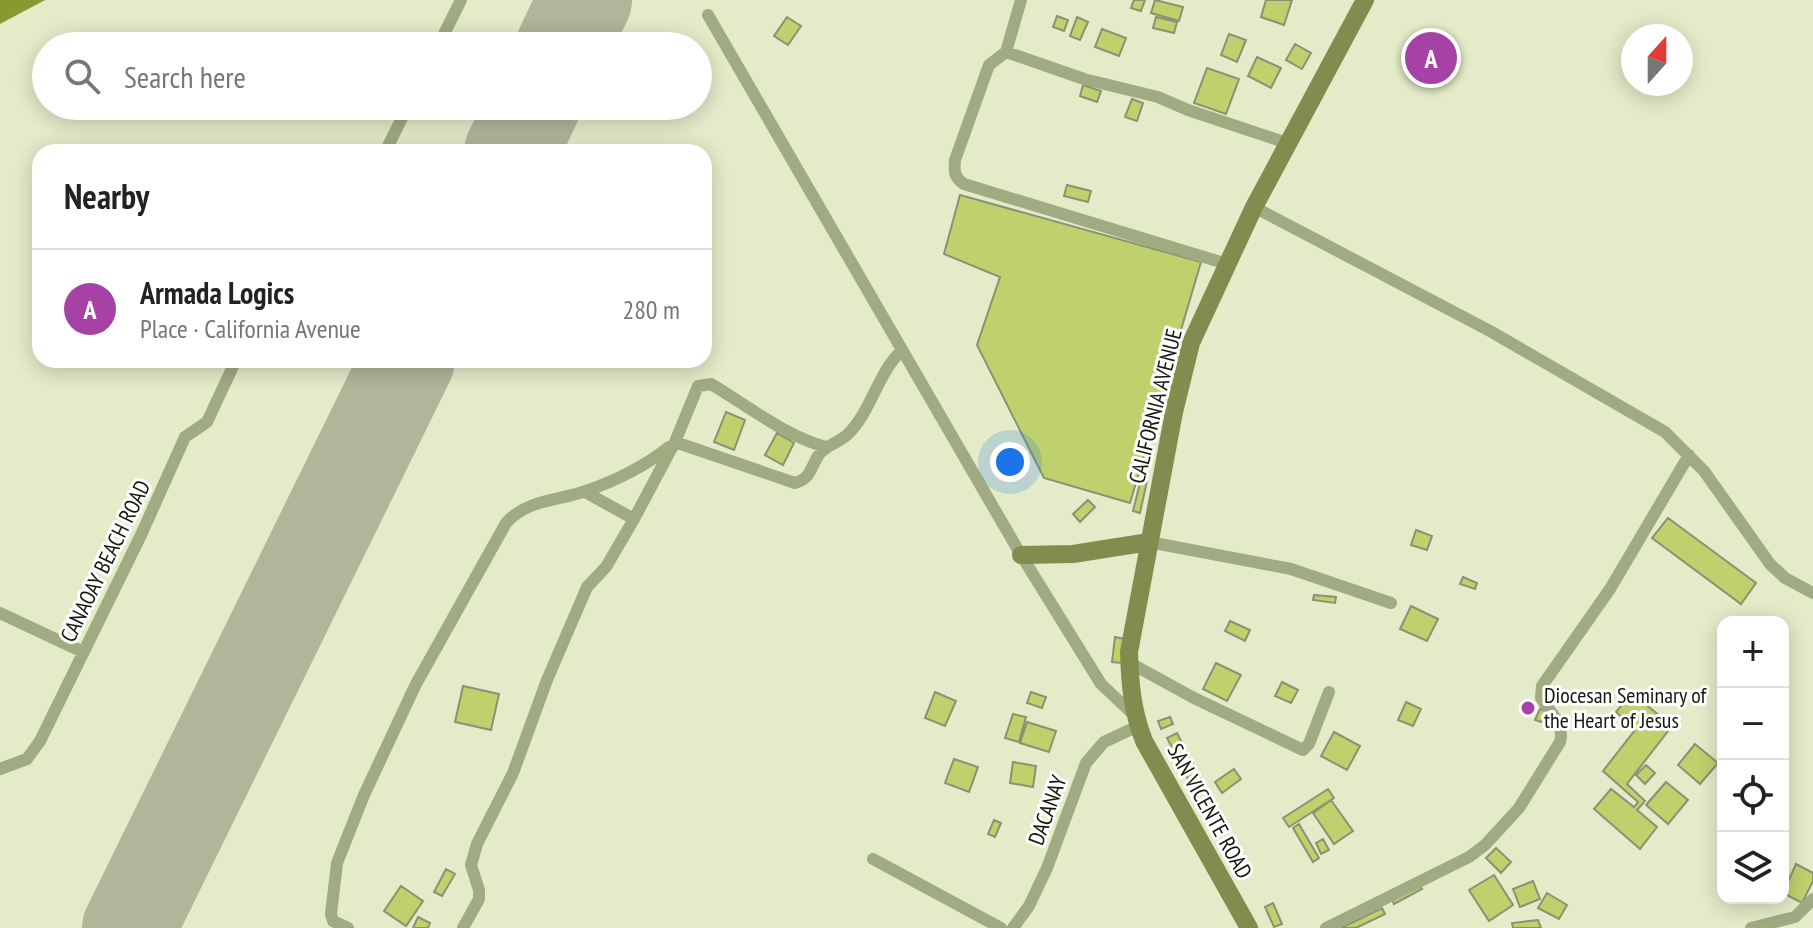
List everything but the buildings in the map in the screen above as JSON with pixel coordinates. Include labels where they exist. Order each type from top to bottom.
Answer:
[{"type":"street","points":[[445,32],[461,0]]},
{"type":"street","points":[[1021,0],[1006,52],[989,65],[955,160],[956,178],[964,184],[1227,264]]},
{"type":"street","name":"CALIFORNIA AVENUE","points":[[1136,720],[1130,692],[1135,618],[1174,412],[1191,343],[1254,207],[1365,0]]},
{"type":"street","points":[[708,15],[1021,555],[1101,684],[1136,720]]},
{"type":"street","points":[[1006,52],[1084,79],[1158,97],[1287,143]]},
{"type":"street","points":[[389,144],[401,120]]},
{"type":"street","points":[[1254,207],[1490,331],[1665,432],[1704,471],[1770,564],[1785,578],[1813,593]]},
{"type":"street","points":[[675,442],[795,483],[810,475],[818,456],[826,447],[845,437],[855,426],[889,362],[902,350]]},
{"type":"street","name":"CANAOAY BEACH ROAD","points":[[0,769],[27,759],[33,753],[141,535],[185,437],[207,422],[232,368]]},
{"type":"street","points":[[463,928],[479,899],[471,865],[477,844],[513,773],[547,680],[587,587],[606,567],[634,519],[675,442],[698,386],[705,383],[813,443],[826,447]]},
{"type":"street","points":[[348,928],[331,919],[337,863],[364,795],[416,684],[506,523],[515,513],[529,506],[585,492],[645,463],[675,442]]},
{"type":"street","points":[[1326,928],[1469,857],[1497,833],[1519,808],[1560,742],[1562,733],[1561,725],[1541,698],[1542,686],[1610,589],[1689,455]]},
{"type":"street","points":[[585,492],[634,519]]},
{"type":"street","points":[[1021,555],[1073,554],[1149,542],[1291,569],[1391,603]]},
{"type":"street","points":[[0,613],[83,652]]},
{"type":"street","points":[[1130,663],[1194,698],[1303,750],[1309,744],[1329,692]]},
{"type":"street","name":"DACANAY","points":[[1013,928],[1029,906],[1047,868],[1086,763],[1104,742],[1136,720]]},
{"type":"street","name":"SAN VICENTE ROAD","points":[[1136,720],[1159,770],[1249,928]]},
{"type":"street","points":[[873,859],[1001,928]]},
{"type":"street","points":[[1751,928],[1795,917],[1813,899]]},
{"type":"shaded area","points":[[0,0],[45,0],[0,24]]},
{"type":"runway","points":[[570,32],[585,0]]},
{"type":"runway","points":[[515,144],[526,120]]},
{"type":"runway","points":[[129,928],[404,368]]},
{"type":"place","name":"Armada Logics","points":[[1431,58]]},
{"type":"place","name":"Diocesan Seminary of the Heart of Jesus","points":[[1528,708]]}]
